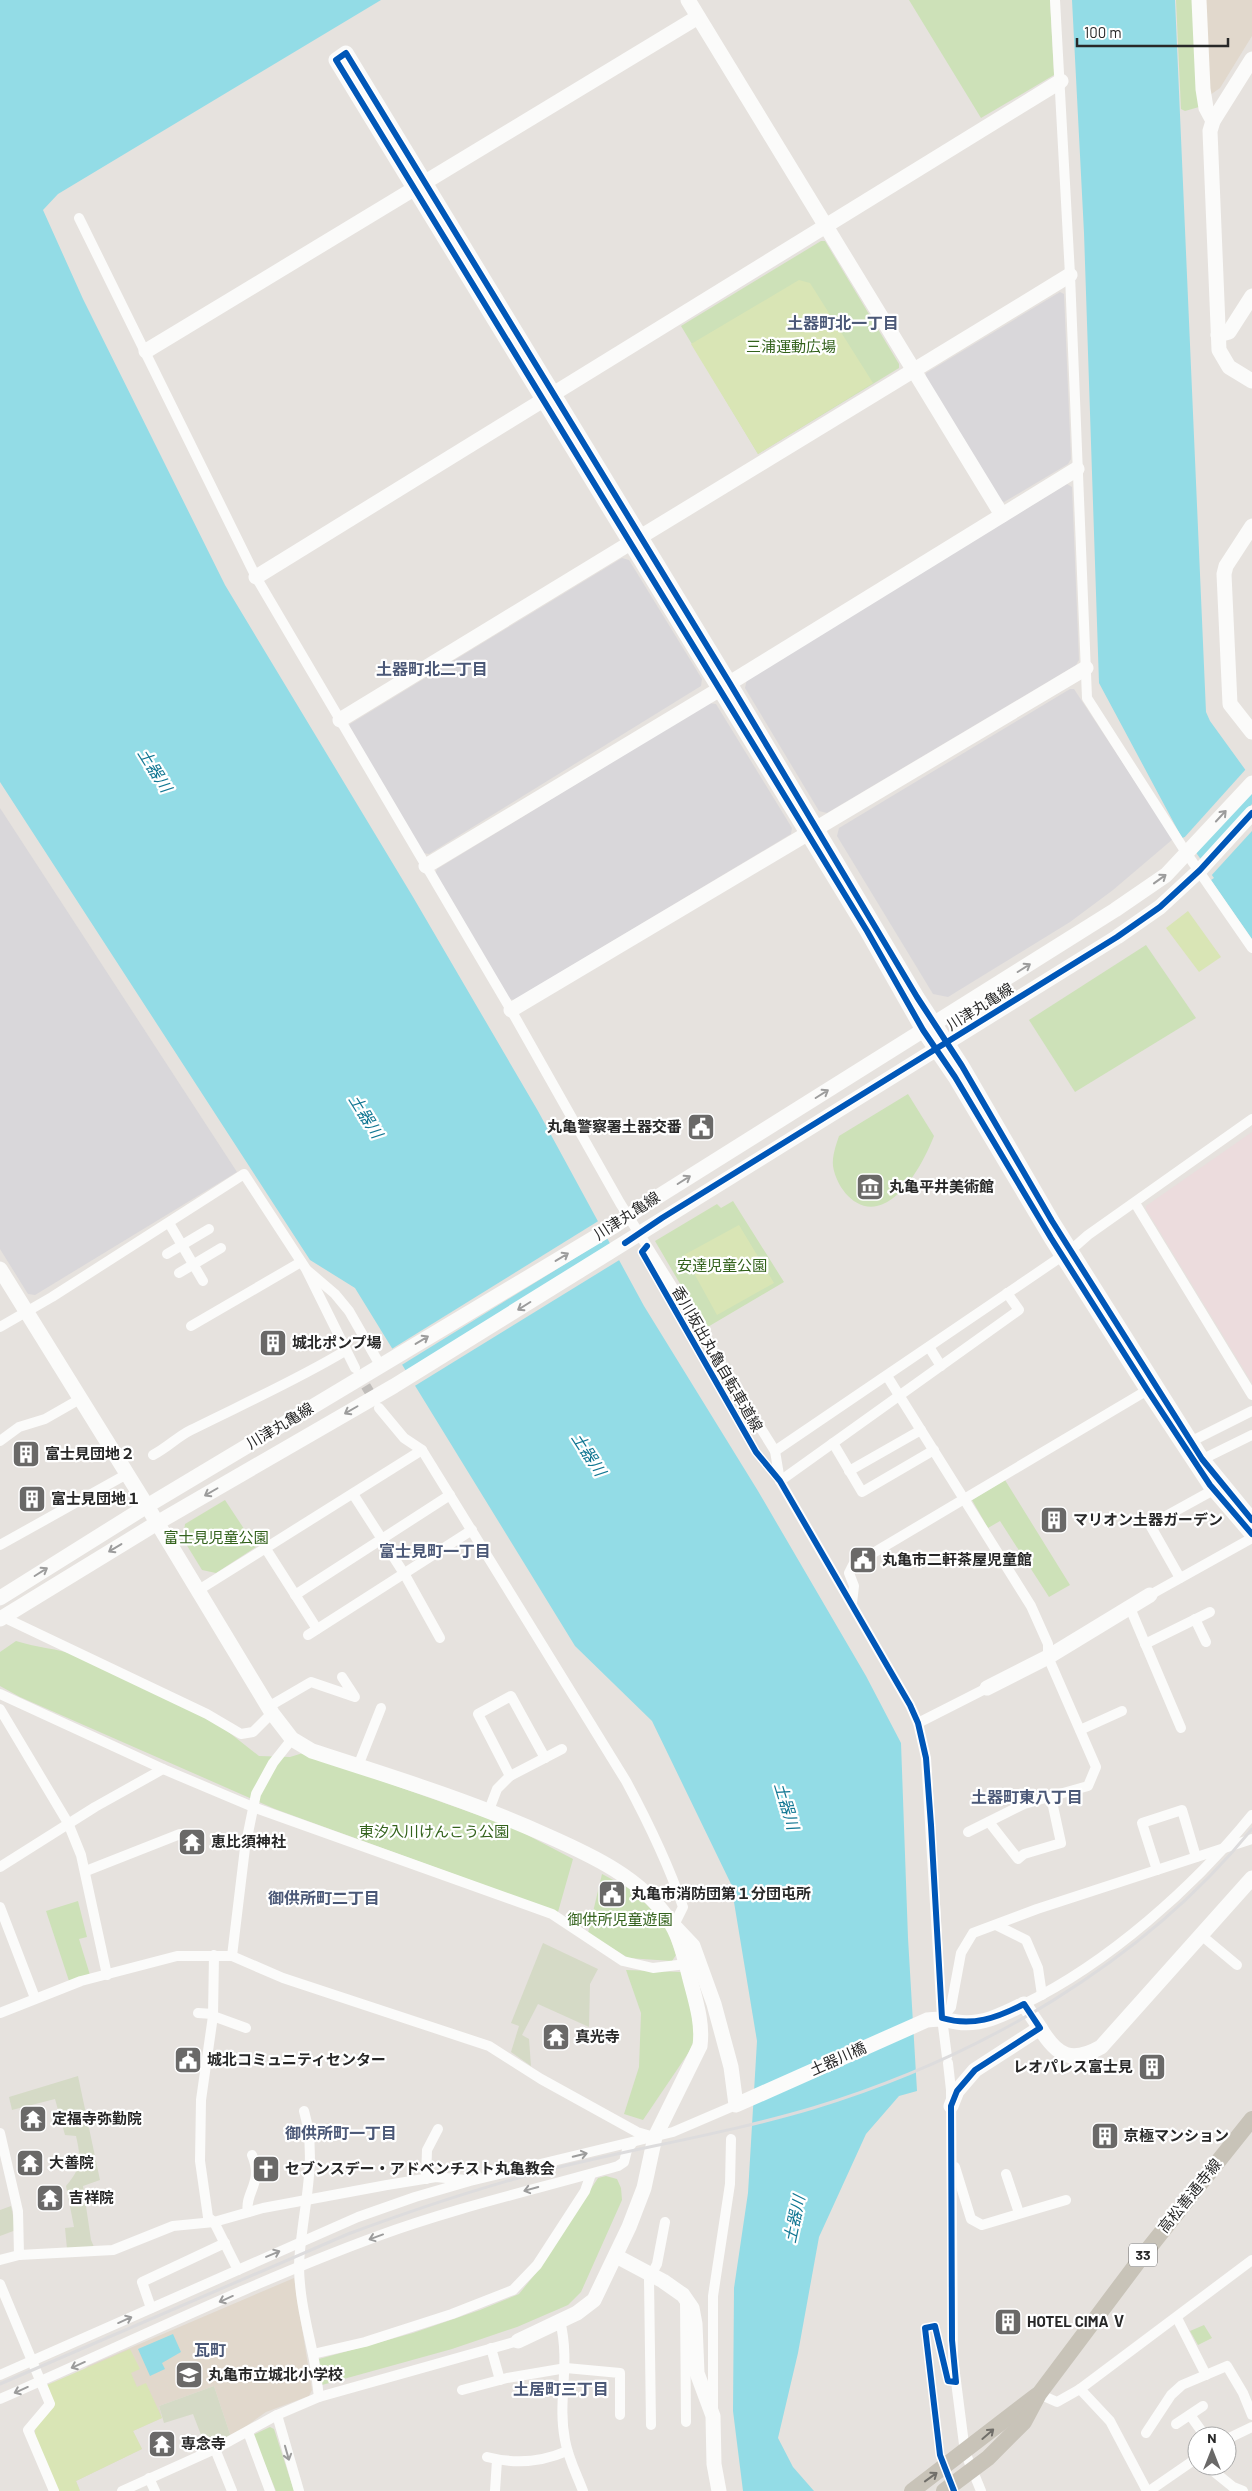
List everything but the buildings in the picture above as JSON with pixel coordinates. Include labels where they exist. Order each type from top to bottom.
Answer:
[{"type":"main road","name":"高松善通寺線","points":[[944,2491],[968,2474],[1024,2422],[1039,2394],[1140,2258],[1252,2119]]},
{"type":"main road","name":"高松善通寺線","points":[[912,2491],[950,2464],[1017,2408],[1039,2394]]},
{"type":"street","points":[[688,0],[913,372],[1002,515]]},
{"type":"street","points":[[1055,0],[1061,81],[1070,275],[1087,698],[1201,868],[1252,948]]},
{"type":"street","points":[[1199,0],[1203,89],[1206,108],[1213,121]]},
{"type":"street","points":[[146,351],[698,17]]},
{"type":"street","points":[[420,185],[336,60],[346,53],[420,185],[725,686],[811,831],[867,931],[1052,1221],[1067,1253],[1198,1461],[1252,1534]]},
{"type":"street","points":[[1252,59],[1213,121],[1210,131],[1219,350],[1225,363],[1252,381]]},
{"type":"street","points":[[256,577],[547,395],[1061,81]]},
{"type":"street","points":[[79,218],[256,577],[511,1010],[629,1216],[775,1451],[780,1481],[852,1602],[910,1705],[918,1724],[926,1758],[930,1815],[934,2019],[948,2060],[951,2106],[953,2358],[968,2474],[981,2491]]},
{"type":"street","points":[[340,720],[1070,275]]},
{"type":"street","points":[[1218,335],[1229,332],[1252,296]]},
{"type":"street","points":[[426,866],[725,686],[1077,469]]},
{"type":"street","points":[[1252,526],[1226,566],[1224,574],[1230,704],[1252,732]]},
{"type":"street","points":[[511,1010],[1086,668]]},
{"type":"street","name":"川津丸亀線","points":[[0,1598],[147,1506],[614,1226],[1115,910],[1166,875],[1252,783]]},
{"type":"street","name":"川津丸亀線","points":[[1,1618],[157,1524],[394,1386],[1117,937],[1160,907],[1201,868],[1252,813]]},
{"type":"street","points":[[775,1451],[1067,1253],[1088,1235],[1252,1120]]},
{"type":"street","points":[[0,1327],[169,1223],[244,1174],[303,1265],[355,1368]]},
{"type":"street","points":[[1135,1203],[1252,1395]]},
{"type":"street","points":[[169,1223],[203,1280]]},
{"type":"street","points":[[167,1254],[209,1229]]},
{"type":"street","points":[[179,1273],[222,1248]]},
{"type":"street","points":[[191,1326],[303,1265]]},
{"type":"street","points":[[303,1265],[335,1294],[349,1311],[380,1365]]},
{"type":"street","points":[[0,1269],[147,1506],[270,1710],[292,1739],[312,1751],[490,1810],[572,1847],[628,1878],[693,1946],[714,2004],[743,2102],[655,2137],[415,2196],[358,2217],[0,2375]]},
{"type":"street","points":[[780,1481],[1019,1310],[1007,1293]]},
{"type":"street","points":[[929,1347],[941,1366]]},
{"type":"street","points":[[153,1455],[170,1446],[190,1431],[311,1371],[345,1351]]},
{"type":"street","points":[[887,1376],[1031,1606],[1048,1644],[1048,1657],[1096,1767],[1088,1786],[1024,1804],[968,1832]]},
{"type":"street","points":[[852,1602],[854,1586],[849,1573],[854,1565],[1152,1388]]},
{"type":"street","points":[[0,1441],[19,1427],[45,1419],[80,1399]]},
{"type":"street","points":[[379,1408],[404,1438],[422,1450],[546,1650],[650,1826],[673,1878],[683,1907],[671,1922]]},
{"type":"street","points":[[1187,1443],[1252,1411]]},
{"type":"street","points":[[850,1471],[921,1430]]},
{"type":"street","points":[[1198,1461],[1252,1434]]},
{"type":"street","points":[[833,1443],[862,1492],[934,1450]]},
{"type":"street","points":[[197,1591],[422,1450]]},
{"type":"street","points":[[0,1545],[127,1474]]},
{"type":"street","points":[[1218,1487],[1252,1520]]},
{"type":"street","points":[[1180,1578],[1150,1525],[1218,1487]]},
{"type":"street","points":[[353,1494],[404,1573],[440,1638]]},
{"type":"street","points":[[295,1594],[450,1495]]},
{"type":"street","points":[[308,1635],[472,1530]]},
{"type":"street","points":[[918,1724],[1048,1657],[1150,1595],[1252,1538]]},
{"type":"street","points":[[266,1549],[317,1629]]},
{"type":"street","points":[[1130,1608],[1181,1728]]},
{"type":"street","points":[[1145,1644],[1210,1612]]},
{"type":"street","points":[[1,1618],[207,1714],[241,1734],[253,1732],[270,1710],[311,1682],[355,1697],[342,1677]]},
{"type":"street","points":[[1195,1619],[1206,1642]]},
{"type":"street","points":[[0,1695],[163,1769],[253,1807],[552,1914],[623,1961],[653,1968],[686,1964]]},
{"type":"street","points":[[510,1776],[478,1714],[511,1696],[545,1758]]},
{"type":"street","points":[[0,1708],[68,1823],[86,1871],[108,1975]]},
{"type":"street","points":[[358,1766],[381,1708]]},
{"type":"street","points":[[1080,1730],[1122,1711]]},
{"type":"street","points":[[232,1956],[235,1916],[256,1794],[273,1763],[292,1739]]},
{"type":"street","points":[[490,1810],[497,1790],[510,1776],[562,1749]]},
{"type":"street","points":[[0,1867],[68,1823],[163,1769]]},
{"type":"street","points":[[989,1822],[1018,1859],[1024,1854],[1061,1843],[1052,1797]]},
{"type":"street","points":[[1157,1870],[1142,1823],[1182,1810],[1200,1856],[1207,1866]]},
{"type":"street","points":[[934,2019],[957,2022],[978,2022],[991,2019],[1042,1995],[1085,1968],[1171,1900],[1227,1846],[1252,1815]]},
{"type":"street","points":[[86,1871],[180,1834],[185,1834]]},
{"type":"street","points":[[934,2019],[951,2007],[955,1991],[956,1973],[965,1946],[973,1933],[1252,1839]]},
{"type":"street","points":[[1024,2004],[1048,2041],[1057,2050],[1064,2054],[1085,2056],[1101,2047],[1252,1878]]},
{"type":"street","points":[[0,1907],[35,1998]]},
{"type":"street","points":[[122,2491],[215,2449],[277,2415],[319,2397],[518,2341],[577,2313],[594,2300],[616,2256],[644,2188],[655,2137],[700,2046],[701,2022],[686,1964],[671,1922]]},
{"type":"street","points":[[996,1925],[1026,1940],[1038,1968],[1042,1995]]},
{"type":"street","points":[[1201,1935],[1237,1965]]},
{"type":"street","points":[[214,1955],[213,2015],[201,2100],[200,2161],[208,2217],[214,2222],[238,2270]]},
{"type":"street","points":[[0,2013],[81,1981],[177,1956],[232,1956],[283,1978],[489,2046],[541,2079],[639,2132],[655,2137]]},
{"type":"street","points":[[198,2013],[213,2015],[246,2028]]},
{"type":"street","name":"土器川橋","points":[[743,2102],[934,2019]]},
{"type":"street","points":[[951,2106],[957,2091],[975,2070],[1040,2028]]},
{"type":"street","points":[[304,2111],[309,2128],[309,2186],[299,2267],[305,2320],[313,2354],[319,2397]]},
{"type":"street","points":[[426,2179],[427,2150],[438,2129]]},
{"type":"street","points":[[0,2132],[18,2211],[19,2255]]},
{"type":"street","points":[[719,2491],[714,2464],[713,2296],[730,2184],[731,2139]]},
{"type":"street","points":[[0,2399],[299,2267],[408,2226],[496,2198],[591,2174],[622,2164],[627,2145]]},
{"type":"street","points":[[952,2154],[967,2206],[972,2219],[976,2223],[982,2225],[1019,2212],[1066,2200]]},
{"type":"street","points":[[248,2212],[246,2203],[256,2182],[255,2162],[252,2155]]},
{"type":"street","points":[[313,2354],[365,2342],[452,2314],[513,2290],[537,2265],[585,2191],[591,2174]]},
{"type":"street","points":[[1006,2174],[1019,2212]]},
{"type":"street","points":[[0,2260],[19,2255],[113,2250],[174,2226],[214,2222],[248,2212],[410,2181],[452,2178],[470,2181]]},
{"type":"street","points":[[410,2181],[415,2196]]},
{"type":"street","points":[[651,2425],[648,2279],[657,2264],[665,2222]]},
{"type":"street","points":[[151,2308],[142,2282],[225,2243]]},
{"type":"street","points":[[616,2256],[663,2280],[685,2298],[692,2308],[695,2324],[698,2373],[713,2416]]},
{"type":"street","points":[[1039,2394],[1057,2402],[1080,2389],[1252,2260]]},
{"type":"street","points":[[0,2284],[50,2404],[28,2430],[54,2491]]},
{"type":"street","points":[[685,2298],[686,2422]]},
{"type":"street","points":[[1177,2318],[1206,2375]]},
{"type":"street","points":[[560,2321],[565,2340],[564,2416],[567,2451],[583,2491]]},
{"type":"street","points":[[491,2348],[500,2380]]},
{"type":"street","points":[[1146,2433],[1171,2395],[1182,2386],[1227,2366],[1243,2393],[1252,2416]]},
{"type":"street","points":[[462,2390],[500,2380],[566,2368],[620,2373],[620,2415]]},
{"type":"street","points":[[1080,2389],[1110,2421],[1148,2491],[1187,2465]]},
{"type":"street","points":[[1176,2424],[1203,2406]]},
{"type":"street","points":[[1190,2414],[1198,2426]]},
{"type":"street","points":[[277,2415],[299,2491]]},
{"type":"street","points":[[1237,2434],[1252,2427]]},
{"type":"street","points":[[248,2432],[270,2491]]},
{"type":"street","points":[[215,2449],[232,2491]]},
{"type":"street","points":[[495,2491],[492,2458],[544,2464],[567,2451]]},
{"type":"street","points":[[1219,2476],[1233,2487],[1243,2491]]},
{"type":"street","points":[[149,2478],[155,2491]]},
{"type":"shaded area","points":[[1205,0],[1252,0],[1252,36],[1220,88],[1210,95]]},
{"type":"shaded area","points":[[1060,292],[1064,294],[1071,459],[1068,464],[1004,502],[1000,500],[925,378],[926,373]]},
{"type":"shaded area","points":[[1067,484],[1072,487],[1079,660],[1076,665],[827,813],[819,811],[745,688],[747,679]]},
{"type":"shaded area","points":[[622,558],[629,560],[702,679],[701,686],[429,854],[423,853],[348,730],[350,724]]},
{"type":"shaded area","points":[[1070,689],[1074,689],[1173,839],[1113,890],[1070,922],[948,997],[933,994],[837,836],[839,828]]},
{"type":"shaded area","points":[[709,703],[716,704],[792,828],[791,834],[514,1000],[509,999],[435,874],[437,869]]},
{"type":"shaded area","points":[[0,808],[237,1172],[35,1295],[28,1294],[0,1249]]},
{"type":"shaded area","points":[[1252,1132],[1252,1383],[1146,1209],[1146,1206]]},
{"type":"shaded area","name":"丸亀市立城北小学校","points":[[294,2278],[312,2390],[309,2396],[266,2412],[231,2437],[214,2386],[159,2406],[162,2418],[133,2431],[142,2449],[76,2481],[80,2491],[36,2425],[52,2409],[54,2402],[52,2399],[88,2366]]},
{"type":"green space","points":[[909,0],[1050,0],[1054,75],[981,118]]},
{"type":"green space","points":[[1176,0],[1194,0],[1199,107],[1185,111],[1181,109]]},
{"type":"green space","name":"三浦運動広場","points":[[821,241],[825,241],[899,364],[899,368],[758,454],[681,326]]},
{"type":"green space","name":"三浦運動広場","points":[[799,280],[810,283],[873,383],[758,454],[691,344]]},
{"type":"green space","points":[[1188,911],[1221,957],[1199,972],[1166,928]]},
{"type":"green space","points":[[1146,945],[1196,1018],[1075,1092],[1029,1020]]},
{"type":"green space","points":[[908,1094],[934,1136],[919,1167],[896,1196],[877,1206],[861,1205],[842,1189],[835,1174],[833,1158],[839,1136]]},
{"type":"green space","name":"安達児童公園","points":[[733,1201],[784,1282],[706,1328],[655,1241],[717,1204],[721,1208]]},
{"type":"green space","points":[[739,1225],[774,1283],[717,1315],[684,1255]]},
{"type":"green space","points":[[1005,1480],[1070,1585],[1049,1597],[1000,1521],[988,1528],[972,1500]]},
{"type":"green space","name":"富士見児童公園","points":[[225,1500],[256,1547],[216,1573],[202,1570],[183,1539],[185,1524]]},
{"type":"green space","name":"東汐入川けんこう公園","points":[[16,1641],[78,1656],[217,1723],[259,1756],[290,1757],[303,1753],[512,1827],[573,1859],[558,1912],[275,1809],[20,1697],[0,1686],[0,1652]]},
{"type":"green space","name":"御供所児童遊園","points":[[602,1874],[630,1889],[665,1922],[676,1955],[672,1961],[628,1958],[588,1933]]},
{"type":"green space","points":[[78,1901],[87,1937],[79,1939],[90,1975],[69,1981],[46,1911]]},
{"type":"green space","points":[[543,1943],[598,1969],[590,1984],[589,2027],[538,2004],[522,2035],[529,2039],[531,2066],[511,2052],[519,2026],[511,2023]]},
{"type":"green space","points":[[626,1970],[681,1972],[697,2033],[689,2052],[643,2120],[624,2114],[639,2067],[641,2013]]},
{"type":"green space","points":[[78,2076],[100,2180],[83,2186],[91,2240],[94,2247],[67,2249],[65,2228],[74,2227],[66,2186],[78,2168],[79,2151],[76,2136],[65,2135],[55,2099],[12,2110],[9,2097]]},
{"type":"green space","points":[[606,2176],[617,2179],[621,2188],[622,2200],[581,2292],[568,2305],[517,2327],[452,2349],[322,2385],[319,2359],[413,2333],[480,2310],[519,2294],[536,2273],[598,2178]]},
{"type":"green space","points":[[11,2206],[16,2230],[0,2236],[0,2210]]},
{"type":"green space","points":[[1204,2325],[1212,2338],[1198,2345],[1190,2331]]},
{"type":"green space","points":[[130,2349],[140,2369],[131,2373],[137,2387],[146,2383],[162,2418],[133,2431],[142,2449],[76,2481],[80,2491],[59,2491],[39,2449],[35,2432],[38,2423],[53,2406],[54,2402],[47,2385]]},
{"type":"green space","points":[[214,2386],[231,2437],[206,2448],[193,2414],[164,2423],[159,2406]]},
{"type":"green space","points":[[270,2427],[274,2429],[294,2491],[276,2491],[253,2435]]},
{"type":"water","name":"土器川","points":[[0,0],[381,0],[58,194],[43,210],[83,299],[225,585],[413,897],[538,1111],[644,1306],[758,1491],[866,1676],[901,1743],[908,1938],[917,2091],[899,2096],[866,2134],[819,2237],[798,2353],[778,2438],[793,2467],[814,2491],[743,2491],[733,2411],[734,2288],[748,2193],[757,2041],[731,1884],[652,1721],[575,1646],[355,1288],[310,1260],[0,782]]},
{"type":"water","points":[[1072,0],[1175,0],[1206,712],[1210,721],[1252,779],[1252,939],[1211,880],[1214,878],[1185,837],[1182,838],[1099,683],[1084,233]]},
{"type":"water","points":[[173,2334],[181,2352],[162,2363],[165,2369],[150,2376],[138,2349]]},
{"type":"pier","points":[[1246,769],[1252,776],[1252,788],[1193,853],[1183,839]]},
{"type":"pier","points":[[1252,804],[1252,831],[1210,877],[1200,862]]},
{"type":"pier","points":[[600,1220],[609,1237],[400,1366],[390,1350]]},
{"type":"pier","points":[[613,1244],[621,1259],[413,1387],[404,1372]]},
{"type":"tunnel","points":[[358,1373],[376,1403]]},
{"type":"railway","points":[[0,2384],[348,2234],[418,2209],[536,2173],[779,2118],[875,2087],[936,2062],[995,2033],[1053,2000],[1108,1963],[1160,1923],[1208,1878],[1252,1829]]},
{"type":"cycle path","points":[[1252,1520],[1202,1459],[1052,1221],[962,1066],[917,997],[729,682],[346,53],[336,60],[867,931],[923,1030],[955,1077],[1051,1238],[1148,1391],[1210,1485],[1252,1534]]},
{"type":"cycle path","points":[[625,1243],[662,1218],[1117,937],[1160,907],[1200,870],[1252,813]]},
{"type":"cycle path","name":"香川坂出丸亀自転車道線","points":[[647,1246],[642,1252],[756,1452],[780,1481],[910,1705],[918,1723],[926,1758],[942,2018],[964,2022],[984,2020],[1024,2004],[1040,2028],[975,2070],[957,2091],[951,2106],[952,2340],[956,2382],[948,2381],[935,2326],[925,2328],[940,2455],[954,2491]]},
{"type":"place","name":"丸亀警察署土器交番","points":[[701,1127]]},
{"type":"place","name":"丸亀平井美術館","points":[[870,1187]]},
{"type":"place","name":"城北ポンプ場","points":[[273,1343]]},
{"type":"place","name":"富士見団地２","points":[[26,1454]]},
{"type":"place","name":"富士見団地１","points":[[32,1499]]},
{"type":"place","name":"マリオン土器ガーデン","points":[[1054,1520]]},
{"type":"place","name":"丸亀市二軒茶屋児童館","points":[[863,1560]]},
{"type":"place","name":"恵比須神社","points":[[192,1842]]},
{"type":"place","name":"丸亀市消防団第１分団屯所","points":[[612,1894]]},
{"type":"place","name":"真光寺","points":[[556,2037]]},
{"type":"place","name":"城北コミュニティセンター","points":[[188,2060]]},
{"type":"place","name":"レオパレス富士見","points":[[1152,2067]]},
{"type":"place","name":"定福寺弥勤院","points":[[33,2119]]},
{"type":"place","name":"京極マンション","points":[[1105,2136]]},
{"type":"place","name":"大善院","points":[[30,2163]]},
{"type":"place","name":"セブンスデー・アドベンチスト丸亀教会","points":[[266,2169]]},
{"type":"place","name":"吉祥院","points":[[50,2198]]},
{"type":"place","name":"HOTEL CIMA Ⅴ","points":[[1008,2322]]},
{"type":"place","name":"丸亀市立城北小学校","points":[[189,2375]]},
{"type":"place","name":"専念寺","points":[[162,2444]]},
{"type":"district","name":"土器町北一丁目","points":[[843,323]]},
{"type":"district","name":"土器町北二丁目","points":[[432,669]]},
{"type":"district","name":"富士見町一丁目","points":[[435,1551]]},
{"type":"district","name":"土器町東八丁目","points":[[1027,1797]]},
{"type":"district","name":"御供所町二丁目","points":[[324,1898]]},
{"type":"district","name":"御供所町一丁目","points":[[341,2133]]},
{"type":"district","name":"瓦町","points":[[210,2350]]},
{"type":"district","name":"土居町三丁目","points":[[561,2389]]}]
